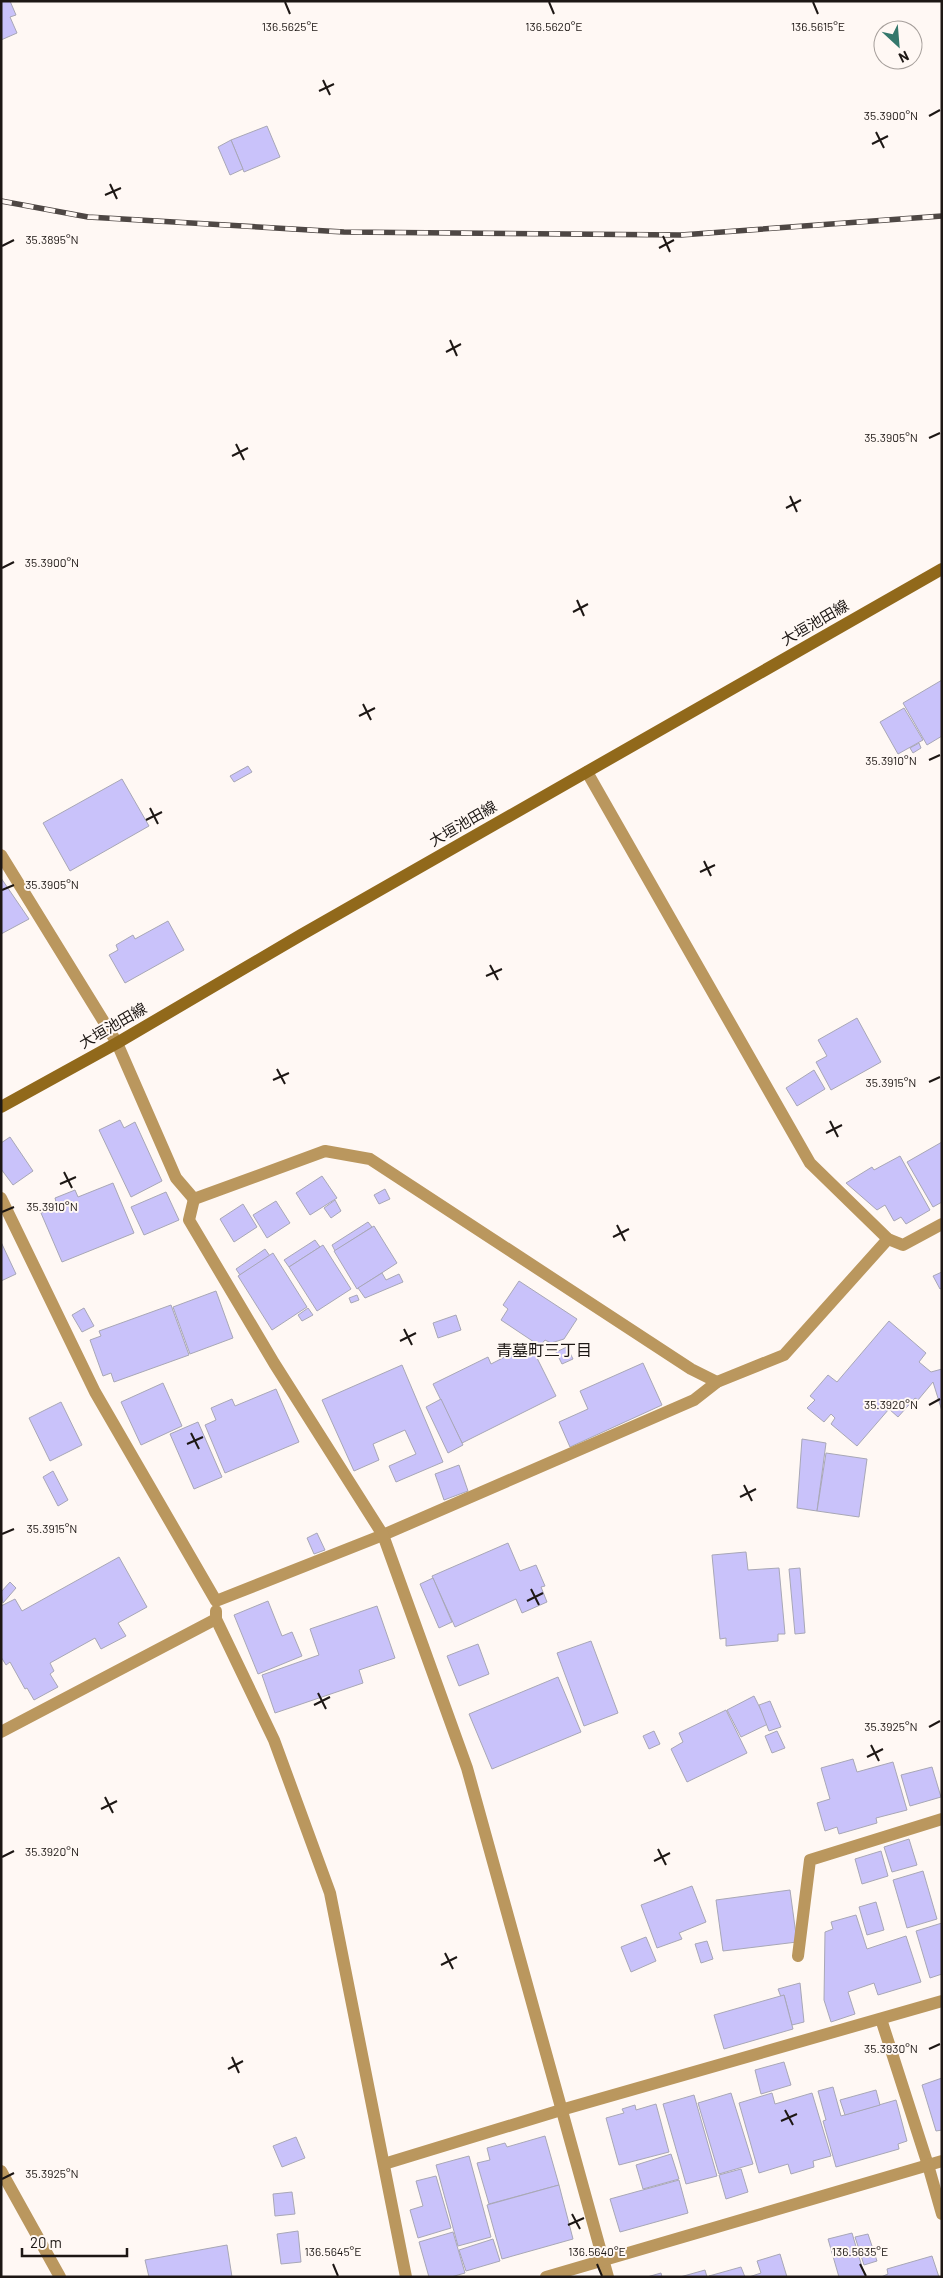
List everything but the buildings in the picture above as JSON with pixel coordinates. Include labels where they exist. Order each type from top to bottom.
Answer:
[{"type":"main road","name":"大垣池田線","points":[[1,1107],[117,1043],[942,569]]},
{"type":"street","points":[[587,772],[810,1163],[888,1239],[903,1246],[942,1224]]},
{"type":"street","points":[[1,855],[117,1043],[176,1178],[194,1199]]},
{"type":"street","points":[[194,1199],[325,1151],[370,1159],[691,1369],[717,1382]]},
{"type":"street","points":[[1,1198],[95,1392],[216,1601],[216,1619],[274,1740],[330,1893],[406,2277]]},
{"type":"street","points":[[194,1199],[189,1220],[274,1364],[383,1535],[467,1768],[608,2277]]},
{"type":"street","points":[[216,1601],[383,1535],[694,1400],[717,1382],[784,1356],[888,1239]]},
{"type":"street","points":[[1,1732],[216,1619]]},
{"type":"street","points":[[798,1956],[810,1860],[942,1819]]},
{"type":"street","points":[[384,2164],[561,2110],[942,2001]]},
{"type":"street","points":[[880,2019],[928,2165],[942,2214]]},
{"type":"street","points":[[546,2277],[942,2161]]},
{"type":"street","points":[[1,2172],[60,2277]]},
{"type":"railway","points":[[1,201],[88,217],[344,232],[681,235],[942,216]]},
{"type":"district","name":"青墓町三丁目","points":[[544,1350]]}]
